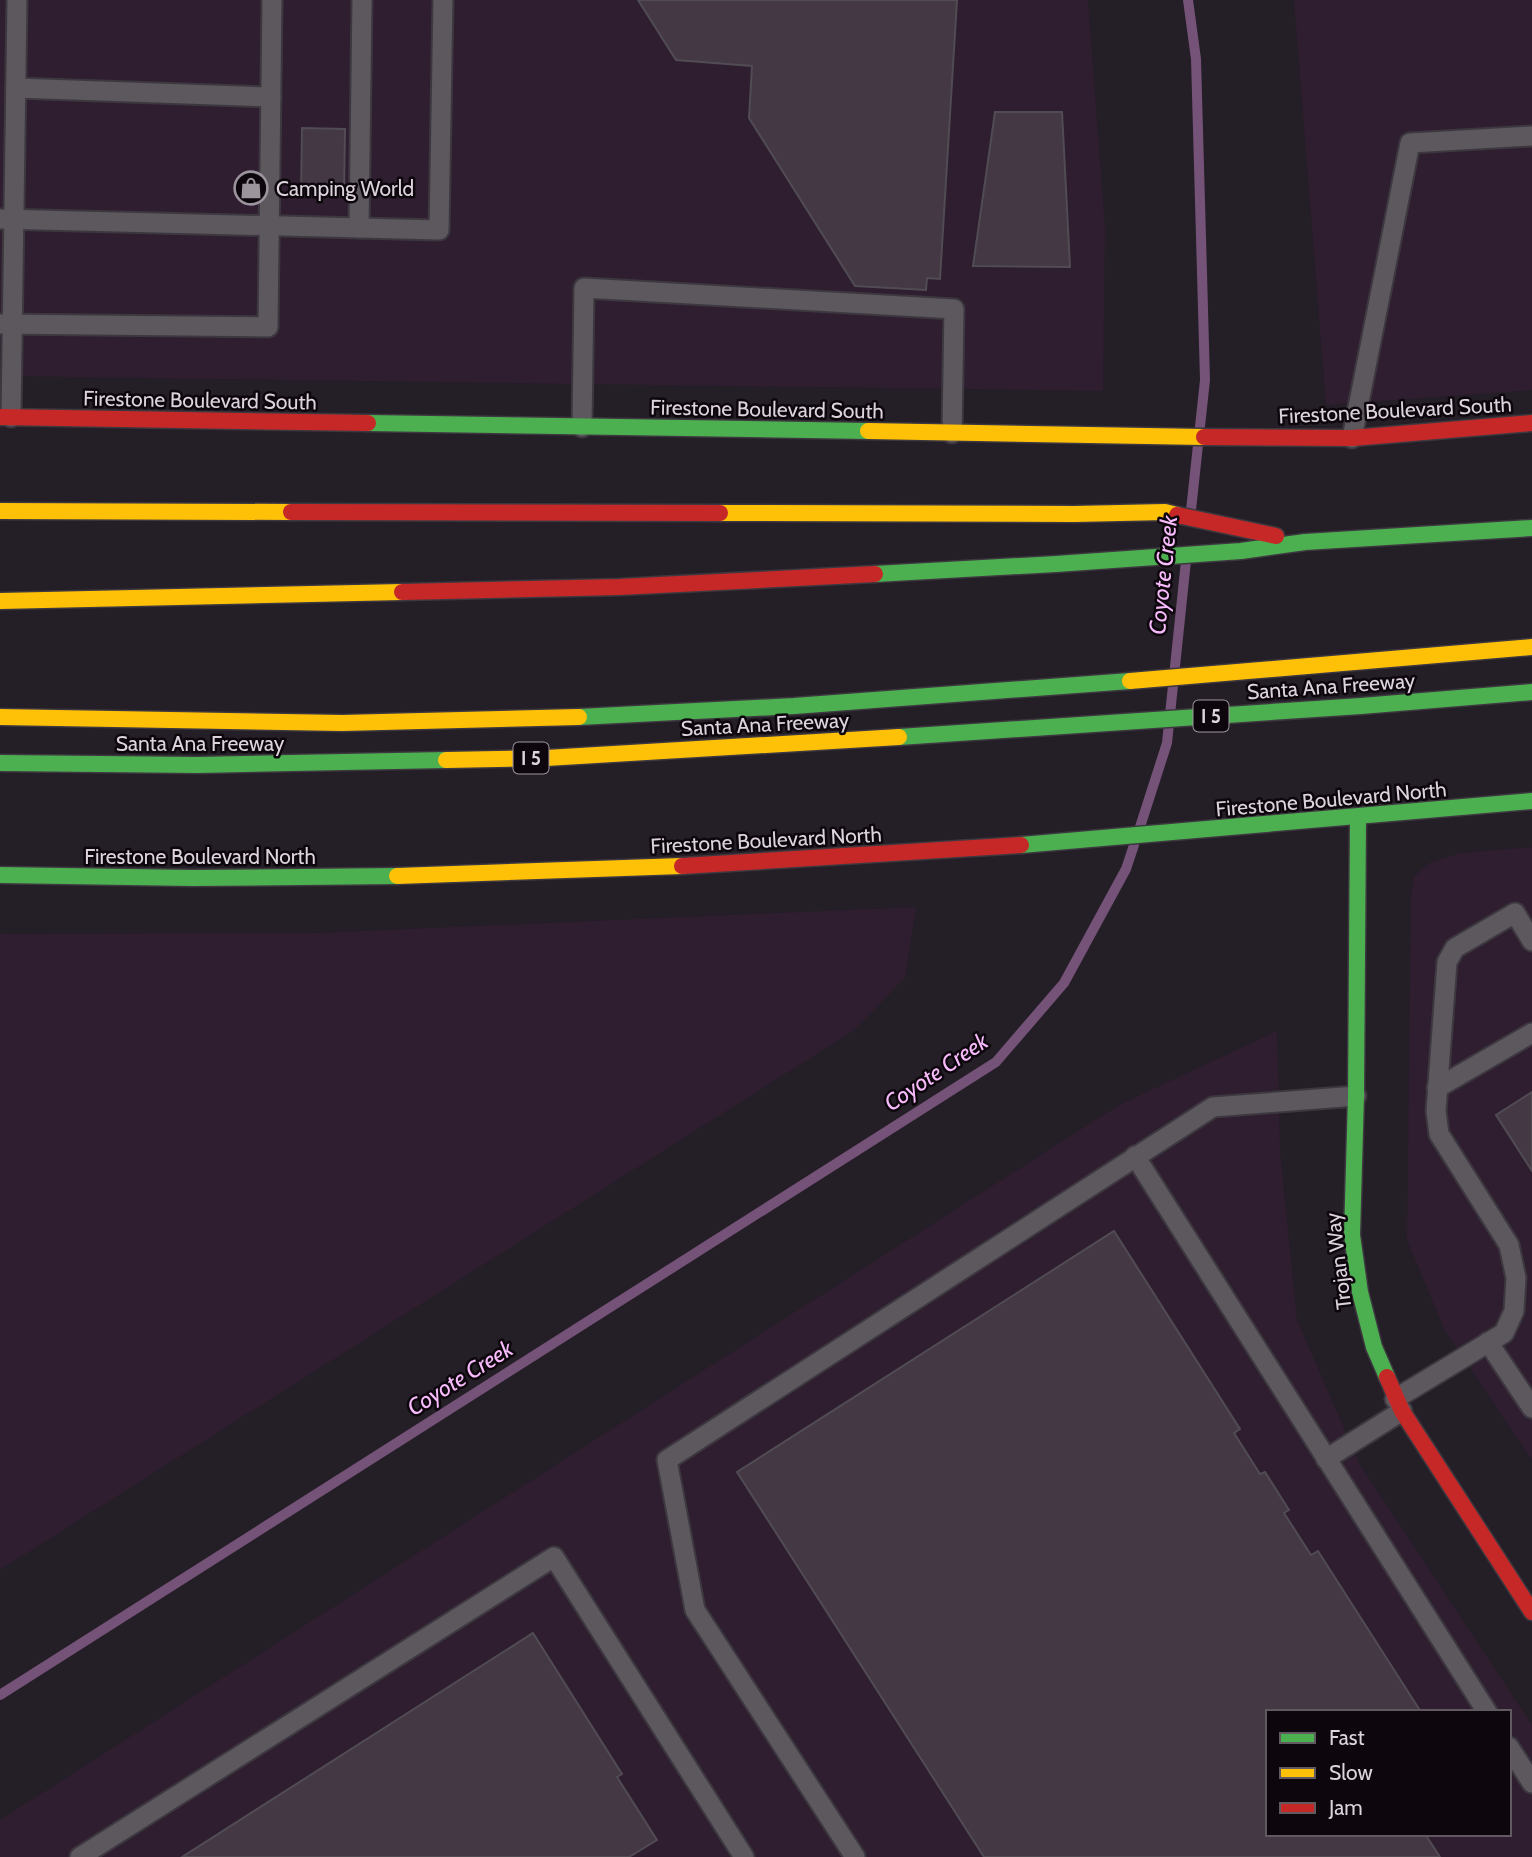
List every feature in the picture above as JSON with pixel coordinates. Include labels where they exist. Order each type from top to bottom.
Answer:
[{"type":"main road","name":"Firestone Boulevard South","points":[[5,417],[1289,438],[1352,438],[1532,423]]},
{"type":"main road","points":[[0,511],[1165,512],[1305,542]]},
{"type":"main road","points":[[0,601],[619,587],[1056,564],[1241,551],[1305,542],[1532,528]]},
{"type":"main road","points":[[0,717],[249,723],[546,719],[831,704],[1056,688],[1532,647]]},
{"type":"main road","name":"Santa Ana Freeway","points":[[0,763],[198,765],[546,758],[1060,727],[1532,692]]},
{"type":"main road","name":"Firestone Boulevard North","points":[[0,874],[113,878],[395,877],[773,862],[1067,842],[1532,801]]},
{"type":"main road","name":"Trojan Way","points":[[1358,818],[1352,1235],[1360,1292],[1374,1347],[1398,1405],[1532,1612]]},
{"type":"lane","points":[[5,417],[10,100],[17,0]]},
{"type":"lane","points":[[6,324],[268,327],[272,0]]},
{"type":"lane","points":[[359,228],[362,0]]},
{"type":"lane","points":[[7,219],[439,230],[443,0]]},
{"type":"lane","points":[[10,100],[271,97]]},
{"type":"lane","points":[[1352,438],[1410,143],[1532,135]]},
{"type":"lane","points":[[582,427],[584,288],[954,309],[952,433]]},
{"type":"lane","points":[[1326,1459],[1398,1405],[1504,1333],[1514,1311],[1516,1278],[1509,1245],[1439,1134],[1437,1088],[1447,962],[1455,948],[1515,913],[1532,941]]},
{"type":"lane","points":[[1437,1088],[1532,1033]]},
{"type":"lane","points":[[855,1857],[695,1610],[667,1460],[1213,1107],[1356,1096]]},
{"type":"lane","points":[[1135,1156],[1486,1710]]},
{"type":"lane","points":[[1488,1342],[1532,1408]]},
{"type":"lane","points":[[80,1857],[554,1557],[744,1857]]},
{"type":"lane","points":[[1511,1750],[1532,1783]]},
{"type":"shaded area","points":[[0,0],[1088,0],[1105,228],[1103,391],[0,376]]},
{"type":"shaded area","points":[[1294,0],[1532,0],[1532,390],[1326,405]]},
{"type":"shaded area","points":[[1532,847],[1532,1460],[1445,1331],[1407,1240],[1411,899],[1414,877],[1429,863],[1460,853]]},
{"type":"shaded area","points":[[916,907],[905,978],[853,1031],[0,1570],[0,934],[317,933]]},
{"type":"shaded area","points":[[1277,1031],[1280,1150],[1297,1320],[1360,1465],[1532,1725],[1532,1857],[0,1857],[0,1820],[1119,1105]]},
{"type":"building","points":[[638,0],[957,0],[940,279],[927,278],[926,290],[855,286],[749,118],[752,66],[676,60]]},
{"type":"building","points":[[995,112],[1062,112],[1070,267],[973,266]]},
{"type":"building","points":[[302,128],[345,129],[344,196],[301,196]]},
{"type":"building","points":[[1532,1092],[1532,1171],[1496,1115]]},
{"type":"building","points":[[1114,1231],[1240,1429],[1234,1433],[1260,1474],[1265,1472],[1289,1510],[1284,1513],[1311,1555],[1318,1551],[1420,1710],[1266,1710],[1266,1836],[1426,1836],[1440,1857],[984,1857],[737,1472]]},
{"type":"building","points":[[533,1633],[622,1774],[617,1777],[657,1840],[629,1857],[182,1857]]},
{"type":"waterway","name":"Coyote Creek","points":[[1188,0],[1196,59],[1205,380],[1191,510]]},
{"type":"waterway","name":"Coyote Creek","points":[[1139,830],[1167,743],[1186,561]]},
{"type":"waterway","name":"Coyote Creek","points":[[0,1695],[996,1062],[1064,983],[1126,869],[1134,845]]},
{"type":"traffic: fast","points":[[368,423],[868,431]]},
{"type":"traffic: fast","points":[[875,574],[1056,564],[1241,551],[1305,542],[1532,528]]},
{"type":"traffic: fast","points":[[579,717],[794,706],[1130,681]]},
{"type":"traffic: fast","points":[[899,737],[1532,692]]},
{"type":"traffic: fast","points":[[0,763],[198,765],[446,760]]},
{"type":"traffic: fast","points":[[1021,845],[1532,801]]},
{"type":"traffic: fast","points":[[1358,818],[1352,1235],[1360,1292],[1374,1347],[1387,1377]]},
{"type":"traffic: fast","points":[[0,875],[192,878],[397,876]]},
{"type":"traffic: slow","points":[[868,431],[1204,437]]},
{"type":"traffic: slow","points":[[0,511],[291,512]]},
{"type":"traffic: slow","points":[[720,513],[1165,512],[1177,515]]},
{"type":"traffic: slow","points":[[0,601],[402,592]]},
{"type":"traffic: slow","points":[[1130,681],[1532,647]]},
{"type":"traffic: slow","points":[[0,717],[342,723],[579,717]]},
{"type":"traffic: slow","points":[[446,760],[546,758],[899,737]]},
{"type":"traffic: slow","points":[[397,876],[682,866]]},
{"type":"traffic: jam","points":[[0,417],[368,423]]},
{"type":"traffic: jam","points":[[1204,437],[1352,438],[1532,423]]},
{"type":"traffic: jam","points":[[291,512],[720,513]]},
{"type":"traffic: jam","points":[[1177,515],[1276,536]]},
{"type":"traffic: jam","points":[[402,592],[619,587],[875,574]]},
{"type":"traffic: jam","points":[[682,866],[1021,845]]},
{"type":"traffic: jam","points":[[1387,1377],[1402,1411],[1532,1612]]},
{"type":"place","name":"Camping World","points":[[251,188]]}]
